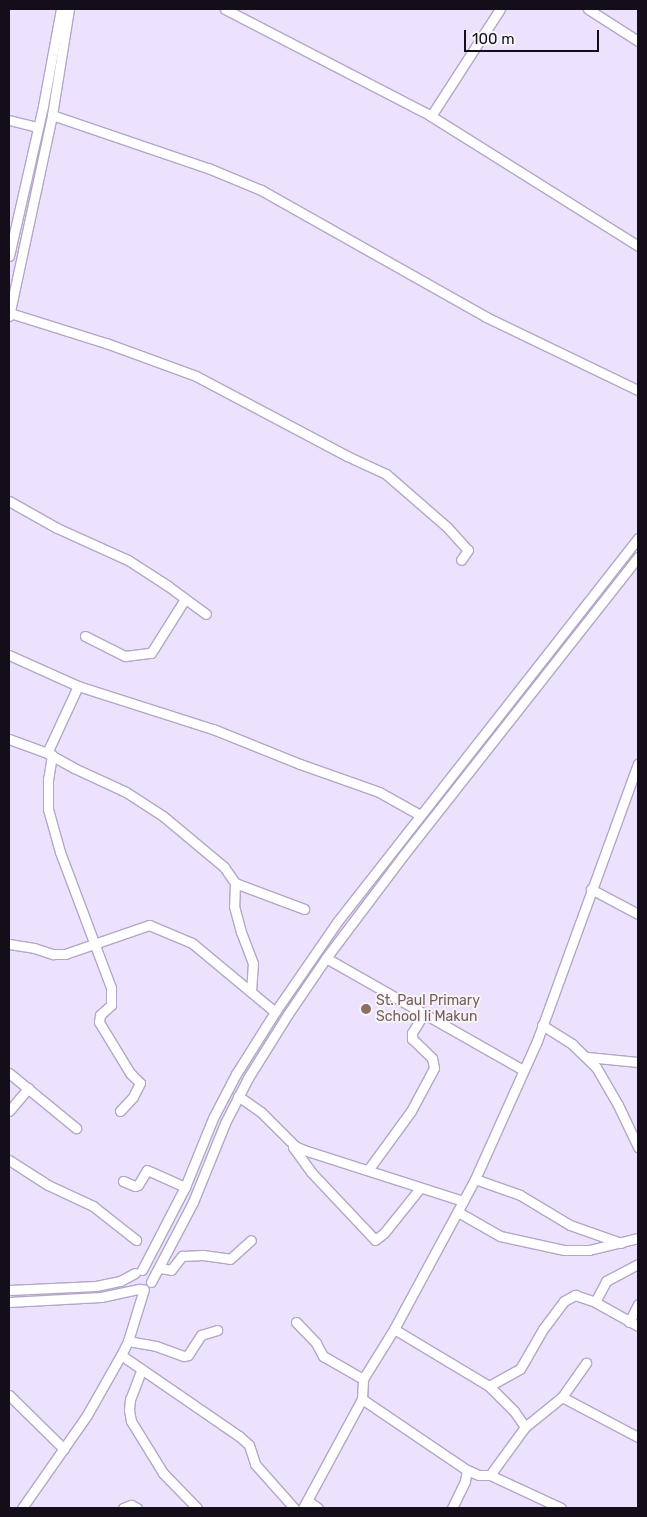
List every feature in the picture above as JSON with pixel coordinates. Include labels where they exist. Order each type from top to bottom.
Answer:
[{"type":"street","points":[[9,256],[58,36],[61,9]]},
{"type":"street","points":[[69,9],[52,115],[9,314],[106,343],[196,376],[347,456],[386,474],[447,527],[468,550],[461,560]]},
{"type":"street","points":[[225,9],[431,116],[638,246]]},
{"type":"street","points":[[431,116],[500,9]]},
{"type":"street","points":[[588,9],[638,41]]},
{"type":"street","points":[[52,115],[208,168],[261,190],[486,316],[638,390]]},
{"type":"street","points":[[9,120],[38,127]]},
{"type":"street","points":[[9,501],[57,528],[128,560],[206,614]]},
{"type":"street","points":[[142,1289],[133,1283],[138,1272],[185,1188],[213,1118],[236,1074],[275,1012],[337,922],[638,538]]},
{"type":"street","points":[[9,1302],[101,1297],[142,1289],[151,1282],[193,1202],[216,1141],[238,1096],[283,1022],[326,958],[402,857],[638,557]]},
{"type":"street","points":[[85,636],[125,656],[151,653],[185,599]]},
{"type":"street","points":[[9,655],[78,686],[213,729],[300,764],[379,792],[420,815]]},
{"type":"street","points":[[78,686],[49,754],[48,809],[60,852],[111,992],[110,1009],[100,1015],[99,1022],[130,1073],[140,1083],[133,1097],[120,1111]]},
{"type":"street","points":[[9,739],[49,754],[126,792],[163,816],[224,867],[235,883],[304,909]]},
{"type":"street","points":[[318,1508],[306,1504],[362,1400],[363,1379],[394,1329],[475,1179],[542,1026],[638,764]]},
{"type":"street","points":[[235,883],[234,906],[241,932],[253,963],[251,990]]},
{"type":"street","points":[[592,889],[638,914]]},
{"type":"street","points":[[9,944],[34,948],[53,954],[65,954],[149,925],[188,940],[251,990],[275,1012]]},
{"type":"street","points":[[326,958],[523,1070]]},
{"type":"street","points":[[368,1170],[411,1111],[434,1068],[432,1058],[412,1038],[412,1033],[424,1013]]},
{"type":"street","points":[[542,1026],[562,1037],[587,1057],[605,1082],[636,1135],[638,1148]]},
{"type":"street","points":[[587,1057],[638,1062]]},
{"type":"street","points":[[9,1073],[76,1128]]},
{"type":"street","points":[[9,1110],[28,1088]]},
{"type":"street","points":[[238,1096],[261,1112],[295,1146],[463,1201]]},
{"type":"street","points":[[295,1146],[293,1147],[311,1172],[375,1240],[384,1233],[420,1188]]},
{"type":"street","points":[[9,1160],[48,1186],[93,1206],[136,1240]]},
{"type":"street","points":[[124,1181],[135,1186],[138,1185],[148,1170],[185,1188]]},
{"type":"street","points":[[475,1179],[520,1195],[570,1225],[621,1244]]},
{"type":"street","points":[[458,1212],[500,1236],[564,1250],[589,1250],[621,1244],[638,1238]]},
{"type":"street","points":[[160,1268],[171,1270],[182,1256],[203,1255],[230,1259],[251,1240]]},
{"type":"street","points":[[595,1302],[606,1281],[638,1264]]},
{"type":"street","points":[[9,1290],[96,1286],[120,1281],[138,1272],[149,1274],[151,1282]]},
{"type":"street","points":[[22,1508],[64,1449],[121,1355],[128,1341],[142,1289]]},
{"type":"street","points":[[489,1386],[520,1369],[543,1329],[564,1301],[575,1295],[595,1302],[638,1326]]},
{"type":"street","points":[[629,1322],[638,1304]]},
{"type":"street","points":[[296,1322],[316,1343],[323,1356],[363,1379]]},
{"type":"street","points":[[394,1329],[489,1386],[514,1411],[526,1427]]},
{"type":"street","points":[[128,1341],[156,1346],[184,1356],[190,1351],[201,1335],[217,1330]]},
{"type":"street","points":[[121,1355],[239,1436],[248,1445],[255,1464],[294,1508]]},
{"type":"street","points":[[490,1475],[526,1427],[562,1397],[586,1363]]},
{"type":"street","points":[[142,1371],[130,1399],[131,1421],[163,1473],[197,1508]]},
{"type":"street","points":[[9,1395],[64,1449]]},
{"type":"street","points":[[562,1397],[638,1437]]},
{"type":"street","points":[[362,1400],[467,1470],[479,1475],[490,1475],[561,1508]]},
{"type":"street","points":[[452,1508],[465,1481],[467,1470]]},
{"type":"street","points":[[123,1508],[130,1505],[137,1508]]},
{"type":"place","name":"St. Paul Primary School Ii Makun","points":[[366,1009]]}]
